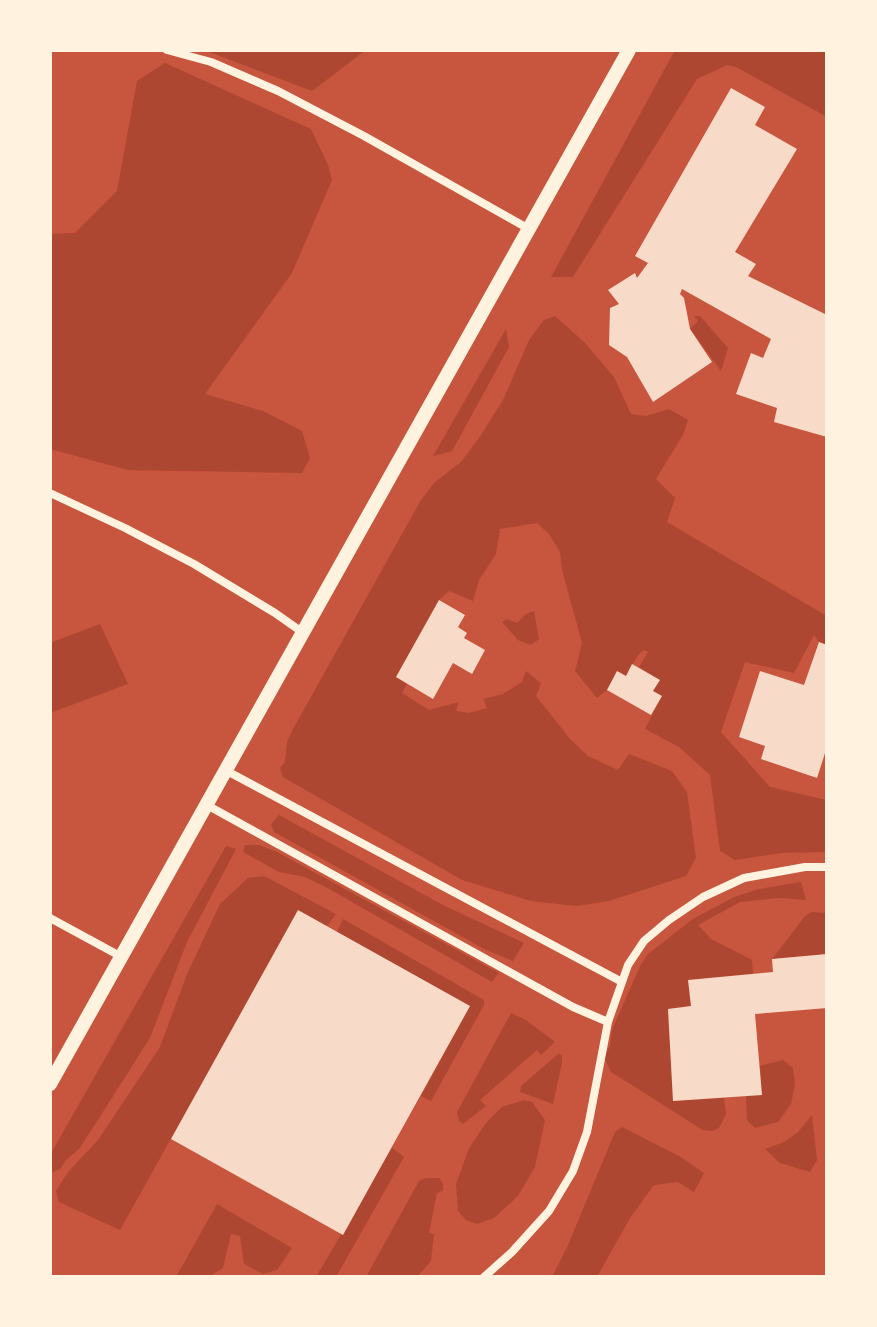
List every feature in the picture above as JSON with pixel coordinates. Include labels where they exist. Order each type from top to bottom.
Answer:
[{"type":"main road","points":[[50,1084],[629,50]]},
{"type":"street","points":[[167,50],[211,62],[278,91],[529,229]]},
{"type":"street","points":[[50,493],[194,564],[302,632]]},
{"type":"street","points":[[225,770],[622,982]]},
{"type":"street","points":[[205,804],[551,995],[608,1022]]},
{"type":"street","points":[[484,1277],[512,1252],[549,1211],[573,1171],[587,1132],[608,1022],[628,965],[644,941],[703,897],[744,878],[805,867],[827,867]]},
{"type":"street","points":[[50,918],[120,956]]},
{"type":"shaded area","points":[[204,50],[366,50],[312,91]]},
{"type":"shaded area","points":[[675,50],[827,50],[827,117],[736,67],[727,65],[697,79],[573,277],[551,277]]},
{"type":"shaded area","points":[[165,63],[311,129],[328,165],[332,180],[292,273],[205,394],[263,411],[302,431],[310,458],[302,473],[128,470],[50,449],[50,234],[75,233],[117,191],[137,81]]},
{"type":"shaded area","points":[[555,316],[584,342],[614,377],[631,414],[646,416],[669,409],[688,420],[683,435],[656,479],[675,498],[667,522],[825,615],[827,612],[827,645],[819,642],[814,635],[794,673],[745,662],[721,732],[770,787],[827,800],[827,852],[781,853],[735,860],[720,851],[710,775],[679,747],[645,729],[662,696],[653,691],[659,680],[639,667],[648,652],[644,650],[638,655],[626,676],[617,671],[607,690],[597,698],[575,671],[582,643],[560,552],[549,534],[537,523],[500,529],[496,554],[479,580],[473,601],[449,591],[439,600],[396,677],[407,684],[402,693],[429,710],[459,702],[456,711],[469,713],[487,708],[483,699],[503,694],[522,682],[526,671],[541,683],[536,696],[570,739],[588,756],[618,770],[629,754],[672,771],[687,792],[696,858],[686,876],[609,901],[576,906],[531,901],[462,880],[283,777],[280,768],[285,762],[287,742],[293,729],[421,500],[435,482],[461,462],[481,435],[504,398],[529,340],[544,320]]},
{"type":"shaded area","points":[[694,316],[700,316],[728,348],[721,371],[690,329],[698,321]]},
{"type":"shaded area","points":[[506,329],[509,347],[452,451],[433,456]]},
{"type":"shaded area","points":[[534,611],[539,639],[531,645],[518,640],[502,622],[507,619],[517,623]]},
{"type":"shaded area","points":[[100,624],[128,684],[50,713],[50,643]]},
{"type":"shaded area","points":[[279,815],[443,905],[524,943],[513,961],[484,949],[274,832],[271,824]]},
{"type":"shaded area","points":[[245,845],[259,845],[277,852],[499,973],[492,982],[324,886],[305,877],[279,872],[243,852]]},
{"type":"shaded area","points":[[226,846],[236,849],[187,942],[150,1038],[80,1148],[60,1169],[50,1173],[50,1155]]},
{"type":"shaded area","points":[[264,876],[336,914],[327,926],[298,911],[120,1230],[59,1202],[56,1191],[68,1172],[98,1140],[160,1047],[187,974],[220,904],[248,878]]},
{"type":"shaded area","points":[[801,882],[806,900],[779,898],[740,902],[698,925],[711,939],[752,960],[753,974],[689,980],[691,1006],[668,1009],[673,1101],[724,1098],[726,1114],[719,1128],[703,1130],[611,1072],[604,1057],[610,1046],[612,1030],[648,954],[693,919],[734,897]]},
{"type":"shaded area","points":[[812,912],[827,913],[827,954],[772,959],[805,916]]},
{"type":"shaded area","points":[[343,919],[484,1000],[431,1101],[421,1096],[470,1006],[337,932]]},
{"type":"shaded area","points":[[511,1013],[526,1020],[555,1042],[541,1055],[537,1050],[480,1100],[486,1106],[463,1124],[457,1112]]},
{"type":"shaded area","points":[[558,1054],[562,1055],[562,1063],[553,1104],[520,1092],[521,1086]]},
{"type":"shaded area","points":[[783,1060],[793,1068],[795,1084],[791,1104],[778,1122],[755,1128],[747,1120],[746,1096],[762,1095],[760,1066]]},
{"type":"shaded area","points":[[524,1100],[532,1102],[545,1120],[535,1167],[518,1196],[494,1218],[477,1224],[466,1220],[458,1211],[456,1184],[469,1148],[486,1123],[502,1107]]},
{"type":"shaded area","points":[[812,1115],[817,1160],[810,1172],[780,1163],[765,1149],[784,1142],[798,1132]]},
{"type":"shaded area","points":[[622,1127],[679,1156],[704,1173],[694,1192],[678,1182],[654,1185],[630,1218],[597,1277],[552,1277],[615,1132]]},
{"type":"shaded area","points":[[392,1148],[404,1157],[336,1277],[316,1277]]},
{"type":"shaded area","points":[[439,1178],[443,1184],[443,1191],[437,1193],[429,1233],[434,1234],[431,1261],[417,1277],[366,1277],[419,1181]]},
{"type":"shaded area","points":[[217,1204],[292,1248],[277,1270],[263,1274],[244,1264],[240,1236],[231,1234],[223,1268],[208,1277],[176,1277]]},
{"type":"building","points":[[731,88],[765,107],[755,125],[797,149],[735,252],[756,264],[748,276],[827,315],[827,437],[774,422],[777,408],[736,394],[751,353],[763,358],[771,339],[682,289],[680,294],[684,298],[690,329],[712,362],[653,402],[627,357],[609,345],[610,308],[619,304],[608,290],[635,273],[637,278],[648,263],[635,256]]},
{"type":"building","points":[[439,600],[465,615],[458,627],[467,633],[464,638],[485,650],[472,674],[453,663],[433,699],[396,677]]},
{"type":"building","points":[[819,642],[827,645],[827,747],[817,778],[761,759],[765,746],[739,737],[760,671],[804,685]]},
{"type":"building","points":[[632,664],[660,680],[653,691],[662,696],[651,715],[607,690],[617,671],[626,676]]},
{"type":"building","points":[[298,910],[470,1006],[343,1235],[171,1139]]},
{"type":"building","points":[[827,954],[827,1008],[755,1014],[762,1095],[673,1101],[668,1009],[691,1006],[688,980],[773,972],[772,959]]}]
